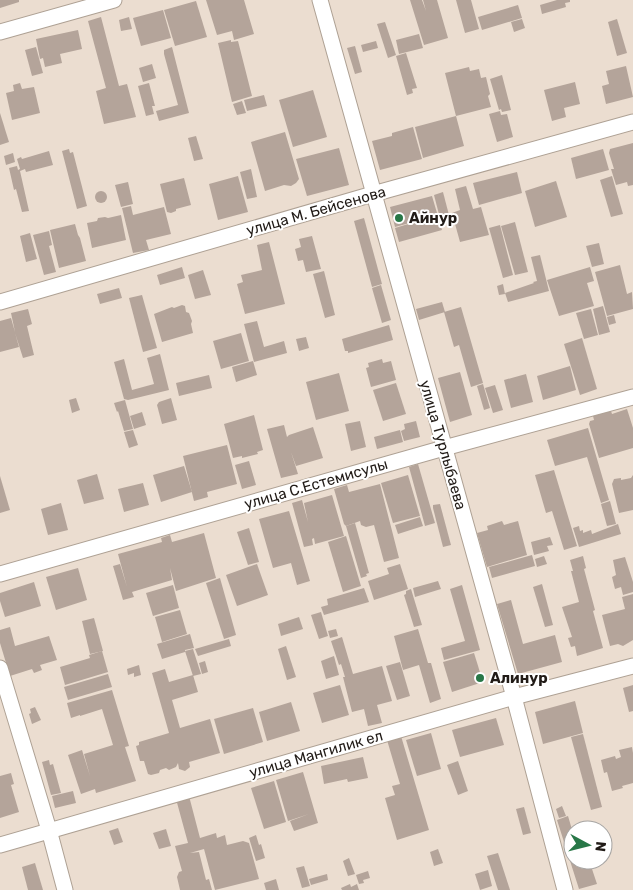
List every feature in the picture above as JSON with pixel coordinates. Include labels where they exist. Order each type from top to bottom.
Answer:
[{"type":"street","points":[[0,32],[114,0]]},
{"type":"street","name":"улица Турлыбаева","points":[[320,0],[514,697],[565,890]]},
{"type":"street","name":"улица М. Бейсенова","points":[[0,302],[373,194],[633,122]]},
{"type":"street","name":"улица С.Естемисулы","points":[[0,574],[444,448],[633,397]]},
{"type":"street","name":"улица Мангилик ел","points":[[0,845],[514,697],[633,666]]},
{"type":"street","points":[[0,668],[49,830],[65,890]]},
{"type":"building","points":[[0,0],[19,0],[19,2],[0,8]]},
{"type":"building","points":[[206,0],[244,0],[254,34],[234,40],[232,31],[217,35]]},
{"type":"building","points":[[410,0],[422,0],[426,11],[423,0],[437,0],[448,38],[424,45]]},
{"type":"building","points":[[456,0],[471,0],[479,29],[465,33]]},
{"type":"building","points":[[557,0],[570,0],[570,2],[565,3],[566,7],[542,14],[540,5]]},
{"type":"building","points":[[196,1],[207,37],[175,46],[164,10]]},
{"type":"building","points":[[518,5],[522,18],[482,30],[478,17]]},
{"type":"building","points":[[163,10],[171,38],[141,46],[133,18]]},
{"type":"building","points":[[101,17],[119,86],[127,84],[136,117],[104,124],[96,91],[106,88],[88,21]]},
{"type":"building","points":[[129,17],[132,29],[121,31],[119,20]]},
{"type":"building","points":[[522,19],[525,28],[514,32],[511,22]]},
{"type":"building","points":[[617,19],[627,53],[617,56],[608,22]]},
{"type":"building","points":[[385,22],[396,55],[388,58],[377,24]]},
{"type":"building","points":[[78,30],[82,49],[60,54],[62,63],[45,67],[43,58],[40,59],[36,39]]},
{"type":"building","points":[[419,34],[423,48],[399,54],[396,40]]},
{"type":"building","points":[[231,40],[231,42],[238,41],[252,96],[232,102],[218,43]]},
{"type":"building","points":[[376,41],[378,48],[363,52],[361,45]]},
{"type":"building","points":[[355,46],[362,72],[355,74],[347,48]]},
{"type":"building","points":[[36,47],[43,73],[32,76],[25,50]]},
{"type":"building","points":[[172,47],[189,113],[159,121],[156,111],[178,105],[164,54],[164,50]]},
{"type":"building","points":[[406,53],[417,88],[412,89],[413,93],[407,95],[396,56]]},
{"type":"building","points":[[152,64],[156,78],[143,82],[139,68]]},
{"type":"building","points":[[626,66],[633,97],[606,104],[602,86],[609,84],[606,71]]},
{"type":"building","points":[[469,67],[470,71],[479,69],[481,78],[486,77],[491,107],[456,116],[445,73]]},
{"type":"building","points":[[502,75],[511,110],[502,112],[501,109],[499,110],[490,79]]},
{"type":"building","points":[[575,82],[580,104],[564,108],[566,117],[552,121],[544,90]]},
{"type":"building","points":[[20,83],[22,89],[34,87],[40,113],[12,120],[6,93],[14,91],[13,85]]},
{"type":"building","points":[[149,83],[155,106],[152,106],[154,114],[146,116],[138,86]]},
{"type":"building","points":[[313,90],[327,137],[293,147],[279,100]]},
{"type":"building","points":[[264,95],[267,106],[247,111],[244,100]]},
{"type":"building","points":[[242,101],[246,113],[237,115],[233,104]]},
{"type":"building","points":[[500,111],[501,115],[507,114],[513,137],[497,142],[489,114]]},
{"type":"building","points":[[0,113],[9,142],[0,145]]},
{"type":"building","points":[[456,116],[464,146],[423,158],[415,127]]},
{"type":"building","points":[[413,127],[422,159],[380,170],[372,141],[392,136],[392,133]]},
{"type":"building","points":[[285,132],[299,179],[291,186],[284,185],[265,191],[251,142]]},
{"type":"building","points":[[196,136],[203,159],[194,161],[188,138]]},
{"type":"building","points":[[633,143],[633,185],[628,186],[627,182],[616,185],[611,169],[614,169],[609,153],[610,149]]},
{"type":"building","points":[[339,148],[349,185],[307,196],[296,159]]},
{"type":"building","points":[[69,149],[70,153],[73,152],[87,206],[77,209],[62,151]]},
{"type":"building","points":[[603,149],[609,170],[576,179],[571,158]]},
{"type":"building","points":[[49,151],[53,165],[26,172],[25,169],[20,171],[29,211],[22,212],[9,168],[17,166],[18,170],[20,169],[17,159],[21,157],[22,159]]},
{"type":"building","points":[[13,153],[15,162],[6,165],[4,156]]},
{"type":"building","points":[[251,169],[257,197],[247,199],[240,172]]},
{"type":"building","points":[[517,172],[522,193],[479,205],[473,183]]},
{"type":"building","points":[[238,176],[248,212],[218,220],[209,184]]},
{"type":"building","points":[[612,176],[623,214],[611,217],[600,180]]},
{"type":"building","points":[[184,178],[191,205],[176,209],[176,211],[171,213],[167,212],[160,184]]},
{"type":"building","points":[[556,181],[567,217],[535,227],[525,191]]},
{"type":"building","points":[[128,182],[133,204],[121,207],[115,185]]},
{"type":"building","points":[[466,186],[473,209],[481,207],[489,235],[460,242],[452,213],[460,210],[455,189]]},
{"type":"building","points":[[99,191],[103,191],[107,197],[103,203],[99,203],[95,199],[95,195]]},
{"type":"building","points":[[443,192],[450,219],[441,222],[434,195]]},
{"type":"building","points":[[432,196],[442,230],[399,242],[395,228],[435,216],[395,227],[390,207]]},
{"type":"building","points":[[131,206],[133,215],[164,207],[171,234],[146,240],[149,250],[133,253],[122,208]]},
{"type":"building","points":[[121,215],[126,240],[92,248],[87,223],[97,221],[98,218]]},
{"type":"building","points":[[364,218],[382,284],[372,287],[354,221]]},
{"type":"building","points":[[515,222],[528,272],[515,275],[501,226]]},
{"type":"building","points":[[75,224],[86,261],[59,268],[50,230]]},
{"type":"building","points":[[500,225],[513,275],[503,278],[489,228]]},
{"type":"building","points":[[49,231],[52,245],[49,246],[56,272],[44,275],[33,235]]},
{"type":"building","points":[[30,233],[37,259],[26,262],[20,236]]},
{"type":"building","points":[[312,236],[321,269],[306,272],[303,260],[298,261],[295,249],[301,247],[299,239]]},
{"type":"building","points":[[269,242],[285,304],[245,314],[237,284],[243,282],[241,275],[262,270],[257,245]]},
{"type":"building","points":[[599,243],[604,264],[592,267],[586,246]]},
{"type":"building","points":[[540,255],[549,291],[508,302],[505,293],[537,281],[531,257]]},
{"type":"building","points":[[620,265],[627,294],[632,292],[633,309],[607,316],[595,272]]},
{"type":"building","points":[[182,267],[185,278],[160,285],[157,275]]},
{"type":"building","points":[[590,267],[594,281],[587,283],[594,306],[559,316],[547,280]]},
{"type":"building","points":[[203,270],[211,295],[195,299],[188,275]]},
{"type":"building","points":[[324,271],[335,315],[325,318],[313,274]]},
{"type":"building","points":[[503,284],[505,294],[499,295],[497,286]]},
{"type":"building","points":[[381,285],[391,320],[382,323],[372,288]]},
{"type":"building","points":[[119,288],[122,298],[100,304],[97,294]]},
{"type":"building","points":[[142,295],[157,348],[143,352],[129,298]]},
{"type":"building","points":[[442,302],[445,312],[419,320],[416,309]]},
{"type":"building","points":[[182,305],[185,306],[186,312],[189,313],[193,333],[162,342],[154,314]]},
{"type":"building","points":[[603,306],[610,332],[599,335],[593,309]]},
{"type":"building","points":[[461,307],[483,383],[471,387],[459,345],[454,347],[444,312]]},
{"type":"building","points":[[28,309],[32,324],[27,326],[34,355],[23,358],[15,333],[19,347],[0,352],[0,321],[11,318],[15,332],[11,313]]},
{"type":"building","points":[[591,309],[598,335],[584,339],[576,313]]},
{"type":"building","points":[[614,315],[616,323],[609,325],[607,317]]},
{"type":"building","points":[[257,321],[264,347],[284,341],[287,353],[254,362],[244,324]]},
{"type":"building","points":[[389,325],[393,340],[348,353],[348,351],[345,351],[342,339]]},
{"type":"building","points":[[241,333],[249,361],[221,369],[213,341]]},
{"type":"building","points":[[306,337],[309,348],[299,351],[296,339]]},
{"type":"building","points":[[582,338],[597,389],[580,395],[564,344]]},
{"type":"building","points":[[160,354],[169,390],[128,400],[124,399],[114,362],[124,359],[132,390],[154,384],[147,358]]},
{"type":"building","points":[[382,359],[383,363],[391,361],[396,380],[371,387],[366,368],[369,367],[368,363]]},
{"type":"building","points":[[253,361],[257,375],[236,382],[232,367]]},
{"type":"building","points":[[570,366],[576,390],[543,400],[537,376]]},
{"type":"building","points":[[460,372],[472,415],[450,422],[438,378]]},
{"type":"building","points":[[339,373],[349,411],[316,420],[306,382]]},
{"type":"building","points":[[526,374],[533,402],[511,408],[504,380]]},
{"type":"building","points":[[209,375],[212,388],[179,396],[176,383]]},
{"type":"building","points":[[396,383],[406,414],[383,421],[373,390]]},
{"type":"building","points":[[483,384],[490,408],[484,410],[477,386]]},
{"type":"building","points":[[495,385],[503,410],[493,413],[485,388]]},
{"type":"building","points":[[76,398],[80,410],[72,413],[69,400]]},
{"type":"building","points":[[171,398],[177,420],[162,424],[157,405],[159,402]]},
{"type":"building","points":[[125,400],[133,429],[124,431],[114,403]]},
{"type":"building","points":[[627,409],[633,428],[633,448],[599,458],[589,424],[590,421],[594,420],[593,416],[611,411],[612,414]]},
{"type":"building","points":[[142,412],[146,425],[134,429],[130,416]]},
{"type":"building","points":[[254,415],[263,450],[257,452],[258,454],[233,458],[224,424]]},
{"type":"building","points":[[360,421],[366,447],[351,451],[345,424]]},
{"type":"building","points":[[416,421],[420,437],[404,441],[401,431],[405,429],[404,424]]},
{"type":"building","points":[[284,425],[287,437],[313,427],[323,458],[296,466],[291,452],[298,474],[281,478],[267,429]]},
{"type":"building","points":[[588,428],[609,500],[601,503],[587,457],[555,466],[547,440]]},
{"type":"building","points":[[133,430],[138,445],[129,448],[124,432]]},
{"type":"building","points":[[400,430],[403,442],[377,449],[374,437]]},
{"type":"building","points":[[227,445],[237,484],[207,492],[208,497],[194,501],[183,456]]},
{"type":"building","points":[[249,461],[256,485],[242,489],[235,465]]},
{"type":"building","points":[[418,464],[435,523],[425,526],[409,467]]},
{"type":"building","points":[[184,466],[192,492],[161,502],[153,475]]},
{"type":"building","points":[[554,470],[577,546],[564,550],[552,511],[546,513],[535,475]]},
{"type":"building","points":[[97,474],[104,499],[84,504],[77,480]]},
{"type":"building","points":[[408,475],[420,516],[393,523],[381,483]]},
{"type":"building","points":[[633,475],[633,510],[619,513],[612,484],[614,479],[631,478]]},
{"type":"building","points":[[0,476],[10,510],[0,513]]},
{"type":"building","points":[[143,483],[149,505],[124,512],[118,489]]},
{"type":"building","points":[[380,484],[399,558],[384,562],[374,525],[366,527],[361,525],[360,521],[346,526],[334,489],[347,485],[349,492]]},
{"type":"building","points":[[332,495],[344,536],[315,544],[314,538],[312,539],[313,545],[304,547],[292,503],[302,500],[308,522],[304,503]]},
{"type":"building","points":[[610,501],[616,524],[607,526],[601,504]]},
{"type":"building","points":[[61,503],[68,530],[48,535],[41,509]]},
{"type":"building","points":[[440,504],[451,545],[443,547],[433,508],[433,505]]},
{"type":"building","points":[[289,511],[310,581],[297,585],[291,563],[273,568],[259,519]]},
{"type":"building","points":[[420,517],[423,526],[398,534],[395,525]]},
{"type":"building","points":[[502,521],[504,525],[518,521],[527,555],[487,567],[477,533],[488,530],[487,526]]},
{"type":"building","points":[[355,523],[369,573],[361,578],[346,526]]},
{"type":"building","points":[[618,524],[621,534],[579,547],[573,528],[579,526],[580,531],[583,530],[583,533],[591,530],[592,534]]},
{"type":"building","points":[[249,528],[259,562],[248,565],[237,532]]},
{"type":"building","points":[[204,533],[216,578],[176,591],[170,568],[172,580],[132,592],[134,597],[123,600],[113,566],[120,564],[127,587],[118,554],[162,542],[161,538],[170,535],[172,542]]},
{"type":"building","points":[[346,536],[361,586],[343,592],[328,542]]},
{"type":"building","points":[[550,537],[553,545],[547,546],[549,551],[534,555],[531,542]]},
{"type":"building","points":[[532,555],[535,566],[492,578],[489,567]]},
{"type":"building","points":[[544,556],[547,564],[537,567],[535,559]]},
{"type":"building","points":[[583,556],[586,568],[584,569],[595,610],[593,611],[603,648],[577,656],[575,646],[571,647],[568,638],[572,637],[562,607],[579,602],[570,560]]},
{"type":"building","points":[[625,557],[633,582],[633,592],[623,595],[621,587],[615,589],[612,577],[616,575],[613,560]]},
{"type":"building","points":[[257,564],[268,595],[237,606],[226,575]]},
{"type":"building","points":[[400,564],[408,589],[374,600],[368,581],[389,574],[387,568]]},
{"type":"building","points":[[78,568],[87,600],[56,610],[46,577]]},
{"type":"building","points":[[220,578],[236,635],[224,639],[206,583]]},
{"type":"building","points":[[438,581],[441,589],[415,597],[413,588]]},
{"type":"building","points":[[34,582],[41,606],[5,617],[0,601],[0,593]]},
{"type":"building","points":[[542,584],[553,625],[545,627],[533,587]]},
{"type":"building","points":[[173,585],[179,608],[153,616],[146,593]]},
{"type":"building","points":[[462,585],[480,650],[444,660],[441,648],[465,641],[450,589]]},
{"type":"building","points":[[364,588],[369,602],[324,615],[321,607],[328,605],[327,599]]},
{"type":"building","points":[[411,589],[422,625],[414,627],[404,595],[406,591]]},
{"type":"building","points":[[633,594],[633,640],[623,646],[618,644],[610,646],[602,615],[625,609],[622,597]]},
{"type":"building","points":[[511,600],[523,644],[555,635],[562,662],[518,674],[497,604]]},
{"type":"building","points":[[180,610],[187,634],[162,642],[155,617]]},
{"type":"building","points":[[321,612],[328,636],[319,639],[311,615]]},
{"type":"building","points":[[299,617],[303,629],[281,636],[278,624]]},
{"type":"building","points":[[94,618],[103,651],[90,654],[82,621]]},
{"type":"building","points":[[10,627],[15,646],[49,636],[57,660],[40,665],[42,670],[34,673],[32,669],[10,676],[0,643],[0,630]]},
{"type":"building","points":[[336,629],[338,636],[330,638],[328,631]]},
{"type":"building","points":[[418,629],[428,663],[431,663],[441,699],[430,703],[419,665],[403,670],[394,636]]},
{"type":"building","points":[[190,634],[194,648],[162,659],[157,644]]},
{"type":"building","points":[[342,637],[353,674],[382,666],[392,701],[377,705],[382,723],[368,726],[364,709],[352,712],[343,677],[345,677],[331,641]]},
{"type":"building","points":[[229,639],[231,646],[198,656],[195,649]]},
{"type":"building","points":[[286,646],[296,677],[287,680],[278,649]]},
{"type":"building","points":[[193,649],[201,674],[193,676],[185,651]]},
{"type":"building","points":[[102,651],[108,672],[65,685],[60,667],[90,658],[89,655]]},
{"type":"building","points":[[474,653],[483,682],[452,692],[443,662]]},
{"type":"building","points":[[334,656],[339,675],[326,679],[321,661]]},
{"type":"building","points":[[205,661],[208,672],[202,674],[199,663]]},
{"type":"building","points":[[400,662],[410,696],[397,700],[386,666]]},
{"type":"building","points":[[139,665],[141,675],[134,677],[134,673],[128,675],[127,669]]},
{"type":"building","points":[[165,669],[169,682],[193,675],[198,692],[172,700],[180,728],[210,719],[220,753],[189,762],[190,767],[185,771],[179,769],[178,763],[176,767],[169,770],[166,768],[160,770],[159,773],[151,775],[148,774],[144,761],[140,761],[136,746],[139,745],[139,742],[169,733],[152,673]]},
{"type":"building","points":[[108,674],[112,687],[68,700],[64,687]]},
{"type":"building","points":[[340,685],[349,715],[322,723],[313,693]]},
{"type":"building","points":[[633,685],[633,711],[629,712],[623,688]]},
{"type":"building","points":[[112,690],[129,746],[125,747],[136,781],[96,793],[95,789],[81,794],[68,755],[82,750],[90,776],[84,754],[113,745],[102,709],[71,718],[67,703]]},
{"type":"building","points":[[575,701],[583,733],[543,744],[535,712]]},
{"type":"building","points":[[291,702],[300,731],[267,741],[259,712]]},
{"type":"building","points":[[35,707],[41,720],[32,724],[29,714],[31,713],[30,709]]},
{"type":"building","points":[[253,708],[263,742],[224,754],[214,719]]},
{"type":"building","points":[[496,718],[504,745],[460,757],[452,730]]},
{"type":"building","points":[[431,733],[441,769],[417,776],[406,740]]},
{"type":"building","points":[[583,734],[602,807],[591,810],[571,737]]},
{"type":"building","points":[[401,736],[429,830],[397,840],[385,798],[395,795],[392,786],[400,784],[387,740]]},
{"type":"building","points":[[632,747],[633,783],[612,791],[607,772],[604,773],[601,760],[615,756],[616,759],[621,757],[619,750]]},
{"type":"building","points":[[363,757],[368,778],[348,782],[347,779],[324,784],[321,766]]},
{"type":"building","points":[[49,760],[50,765],[53,764],[61,793],[51,795],[42,762]]},
{"type":"building","points":[[458,761],[468,791],[458,795],[447,765]]},
{"type":"building","points":[[303,772],[318,823],[294,831],[290,821],[309,814],[288,821],[276,780]]},
{"type":"building","points":[[11,773],[14,784],[11,785],[19,812],[0,818],[0,776]]},
{"type":"building","points":[[274,781],[286,822],[264,829],[251,788]]},
{"type":"building","points":[[73,791],[76,803],[55,808],[52,796]]},
{"type":"building","points":[[189,796],[200,838],[216,833],[217,838],[225,835],[227,845],[243,841],[249,843],[259,879],[215,890],[204,849],[190,853],[199,852],[206,880],[209,879],[212,890],[180,890],[177,877],[179,872],[182,871],[175,846],[188,843],[176,799]]},
{"type":"building","points":[[562,806],[566,816],[559,818],[556,809]]},
{"type":"building","points":[[524,807],[531,833],[523,835],[516,809]]},
{"type":"building","points":[[568,816],[569,820],[563,820],[563,839],[557,820]]},
{"type":"building","points":[[118,828],[123,842],[114,845],[109,831]]},
{"type":"building","points":[[166,829],[171,846],[159,849],[153,833]]},
{"type":"building","points":[[256,835],[265,858],[256,861],[249,838]]},
{"type":"building","points":[[438,849],[443,863],[434,866],[430,852]]},
{"type":"building","points":[[498,853],[510,890],[498,890],[487,856]]},
{"type":"building","points":[[349,858],[355,874],[348,876],[343,861]]},
{"type":"building","points":[[35,863],[43,890],[28,890],[22,867]]},
{"type":"building","points":[[304,866],[310,886],[302,888],[296,868]]},
{"type":"building","points":[[488,870],[492,886],[480,890],[475,874]]},
{"type":"building","points":[[573,870],[592,870],[597,884],[579,889]]},
{"type":"building","points":[[368,871],[370,878],[363,880],[364,883],[359,884],[356,875]]},
{"type":"building","points":[[327,874],[328,880],[311,885],[309,879]]},
{"type":"building","points":[[276,879],[279,890],[266,890],[264,883]]},
{"type":"building","points":[[350,884],[351,887],[357,884],[359,890],[342,890],[341,888]]},
{"type":"place","name":"Айнур","points":[[399,218]]},
{"type":"place","name":"Алинур","points":[[480,678]]}]
